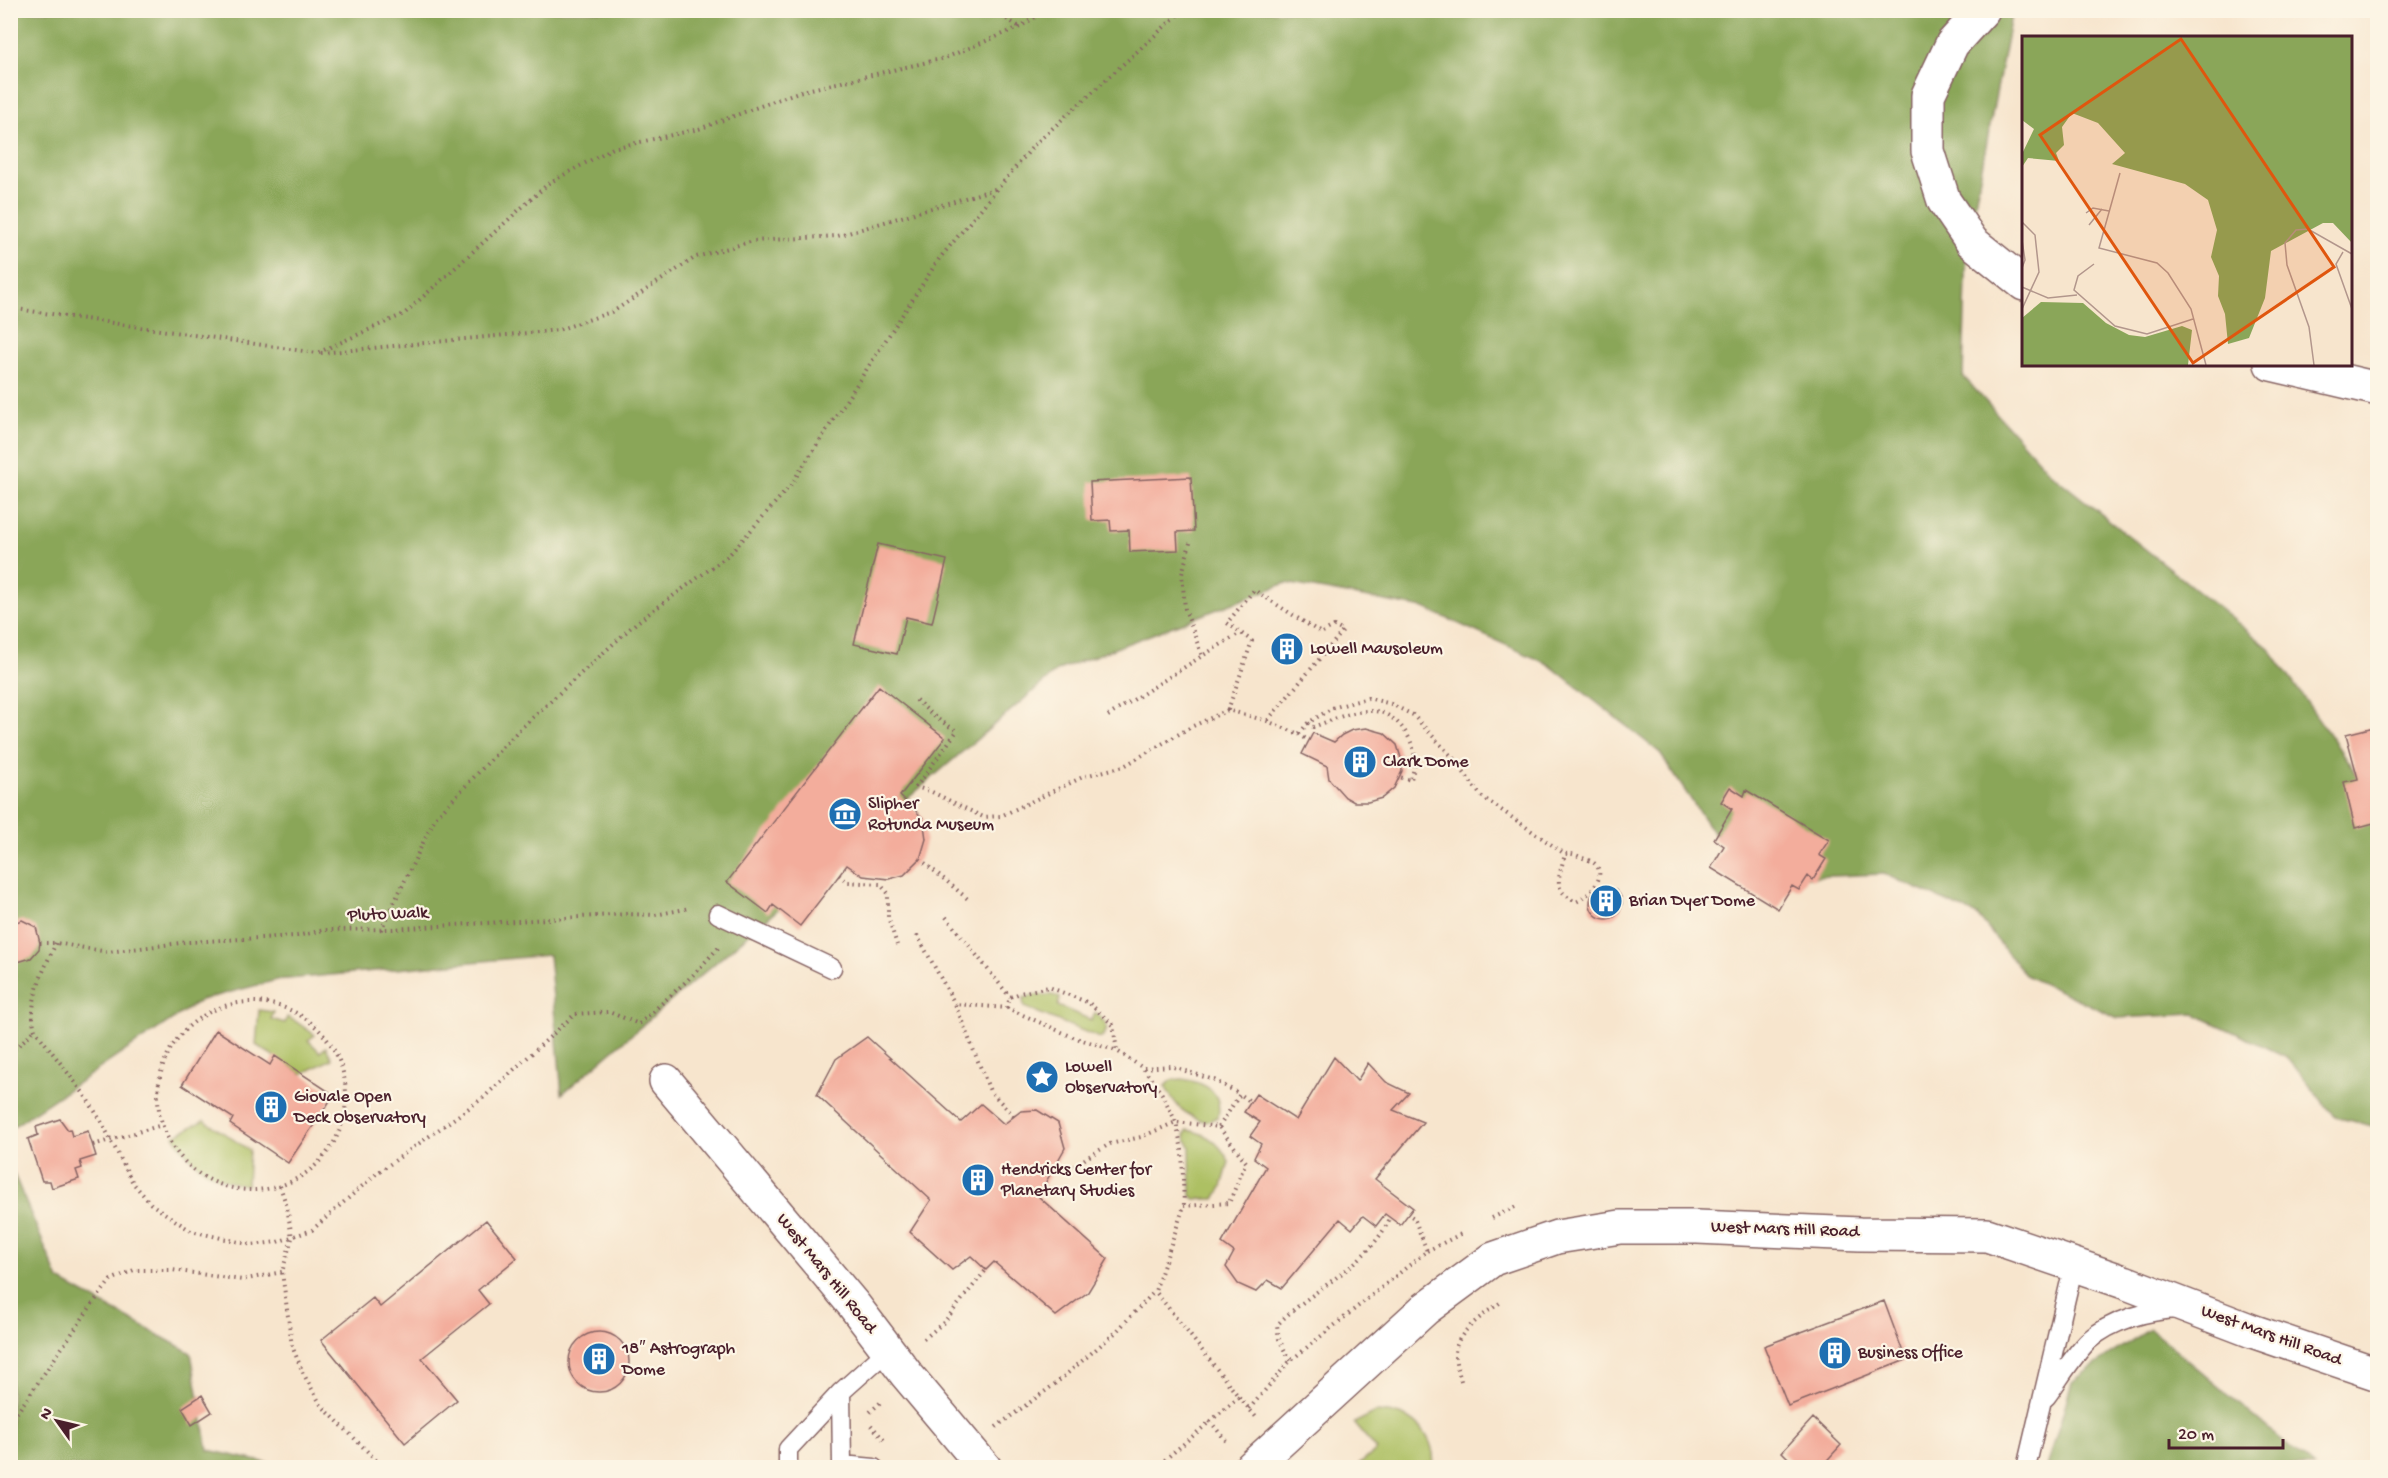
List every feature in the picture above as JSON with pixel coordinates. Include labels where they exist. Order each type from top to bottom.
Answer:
[{"type":"street","points":[[1983,10],[1952,44],[1928,95],[1928,151],[1944,201],[1972,242],[2022,282]]},
{"type":"street","points":[[2280,366],[2378,389]]},
{"type":"street","name":"West Mars Hill Road","points":[[666,1081],[853,1305],[902,1348],[985,1467]]},
{"type":"street","name":"West Mars Hill Road","points":[[1241,1457],[1425,1309],[1493,1259],[1557,1237],[1620,1227],[1697,1227],[1860,1234],[1987,1234],[2378,1374]]},
{"type":"lane","points":[[718,914],[832,968]]},
{"type":"lane","points":[[2026,1467],[2074,1264]]},
{"type":"lane","points":[[2040,1405],[2075,1356],[2090,1340],[2108,1327],[2160,1310],[2194,1309]]},
{"type":"lane","points":[[788,1467],[788,1449],[841,1392],[902,1348]]},
{"type":"lane","points":[[841,1392],[842,1465],[874,1467]]},
{"type":"path","points":[[991,10],[1020,27]]},
{"type":"path","points":[[317,353],[404,314],[549,183],[613,148],[699,129],[798,92],[945,58],[1020,27],[1046,10]]},
{"type":"path","points":[[381,930],[435,818],[518,731],[636,623],[729,555],[790,486],[939,259],[1035,144],[1183,10]]},
{"type":"path","points":[[10,308],[317,353],[558,330],[614,311],[696,257],[753,241],[838,236],[999,187]]},
{"type":"path","points":[[1190,543],[1182,574],[1185,609],[1202,656]]},
{"type":"path","points":[[1228,710],[1252,641],[1227,623],[1254,590],[1321,633],[1334,626],[1343,631],[1267,721]]},
{"type":"path","points":[[1108,716],[1240,633]]},
{"type":"path","points":[[1299,734],[1308,723],[1332,708],[1368,698],[1391,704],[1413,715],[1454,759],[1481,795],[1565,854],[1573,853],[1595,863],[1599,872],[1597,881],[1590,893],[1576,902],[1559,889],[1558,881],[1565,854]]},
{"type":"path","points":[[916,700],[936,718],[957,731],[916,787],[932,792],[983,817],[1001,816],[1085,776],[1124,766],[1191,727],[1228,710],[1267,721],[1299,734],[1309,741]]},
{"type":"path","points":[[1308,723],[1313,727],[1356,713],[1375,711],[1391,718],[1405,730],[1411,741],[1415,761],[1411,780],[1400,777]]},
{"type":"path","points":[[920,859],[969,900]]},
{"type":"path","points":[[839,875],[847,882],[880,884],[888,894],[888,917],[897,945]]},
{"type":"path","name":"Pluto Walk","points":[[40,943],[56,943],[108,952],[188,942],[288,937],[324,930],[381,930],[627,914],[655,915],[699,905],[718,914]]},
{"type":"path","points":[[946,917],[1010,997]]},
{"type":"path","points":[[56,943],[43,971],[36,995],[31,1017],[35,1030],[84,1094],[112,1141],[133,1183],[151,1204],[191,1231],[252,1245],[292,1238],[312,1230],[376,1174],[483,1098],[575,1014],[609,1012],[639,1024],[693,975],[739,924]]},
{"type":"path","points":[[917,934],[955,1004],[990,1091],[1014,1116]]},
{"type":"path","points":[[1010,997],[1049,987],[1089,1003],[1113,1025],[1117,1051]]},
{"type":"path","points":[[1007,1008],[1010,997]]},
{"type":"path","points":[[248,1002],[273,1004],[296,1012],[316,1027],[332,1046],[342,1068],[345,1084],[344,1116],[335,1140],[321,1160],[302,1176],[280,1186],[256,1190],[231,1189],[208,1180],[188,1166],[173,1147],[162,1125],[158,1100],[161,1076],[169,1052],[189,1028],[202,1017],[224,1007],[248,1002]]},
{"type":"path","points":[[955,1004],[1007,1008],[1073,1037],[1117,1051],[1143,1068],[1162,1094],[1176,1122],[1182,1150],[1184,1206],[1155,1291],[1115,1333],[1055,1384],[994,1428]]},
{"type":"path","points":[[10,1053],[35,1030]]},
{"type":"path","points":[[1143,1068],[1170,1066],[1214,1080],[1251,1102]]},
{"type":"path","points":[[1218,1127],[1240,1094]]},
{"type":"path","points":[[1056,1164],[1066,1173],[1110,1144],[1141,1137],[1176,1122],[1218,1127],[1246,1162],[1229,1203],[1184,1206]]},
{"type":"path","points":[[93,1145],[162,1125]]},
{"type":"path","points":[[280,1186],[287,1208],[292,1238],[282,1272],[292,1346],[304,1375],[321,1405],[384,1467]]},
{"type":"path","points":[[1249,1409],[1290,1361],[1427,1251],[1414,1218],[1408,1215]]},
{"type":"path","points":[[1290,1361],[1279,1339],[1277,1325],[1292,1310],[1365,1253],[1384,1232],[1390,1218]]},
{"type":"path","points":[[10,1423],[111,1280],[134,1270],[172,1270],[242,1280],[282,1272]]},
{"type":"path","points":[[902,1348],[945,1322],[986,1270]]},
{"type":"path","points":[[1155,1291],[1257,1418]]},
{"type":"path","points":[[1461,1381],[1455,1356],[1459,1342],[1470,1327],[1504,1299]]},
{"type":"path","points":[[863,1417],[886,1397]]},
{"type":"path","points":[[1155,1467],[1239,1397]]},
{"type":"path","points":[[1209,1421],[1241,1457]]},
{"type":"path","points":[[869,1424],[887,1444],[880,1446]]},
{"type":"green space","points":[[11,11],[2012,11],[1967,245],[1963,376],[2050,473],[2269,648],[2377,803],[2377,1127],[2335,1117],[2287,1057],[2195,1014],[2118,1018],[2025,975],[1977,915],[1884,874],[1808,877],[1714,834],[1659,752],[1548,664],[1424,608],[1286,583],[1058,670],[562,1094],[549,955],[277,980],[201,1000],[11,1128]]},
{"type":"green space","points":[[1053,995],[1060,998],[1058,1006],[1091,1020],[1095,1013],[1106,1025],[1104,1035],[1100,1038],[1024,1007],[1023,998]]},
{"type":"green space","points":[[259,1010],[274,1012],[271,1019],[285,1023],[287,1017],[295,1021],[315,1035],[308,1040],[320,1052],[326,1047],[332,1059],[302,1074],[256,1045]]},
{"type":"green space","points":[[1183,1079],[1211,1090],[1218,1101],[1218,1117],[1206,1122],[1191,1116],[1177,1105],[1165,1086],[1171,1080]]},
{"type":"green space","points":[[204,1120],[249,1150],[247,1185],[214,1176],[195,1163],[180,1146],[174,1136]]},
{"type":"green space","points":[[1187,1130],[1212,1140],[1229,1162],[1222,1187],[1215,1199],[1195,1199],[1191,1196],[1190,1147],[1185,1136]]},
{"type":"green space","points":[[10,1165],[59,1280],[191,1353],[208,1450],[286,1467],[11,1467]]},
{"type":"green space","points":[[2150,1329],[2314,1467],[2047,1467],[2072,1382]]},
{"type":"green space","points":[[1376,1412],[1400,1415],[1415,1423],[1430,1443],[1433,1467],[1356,1467],[1377,1450],[1354,1423]]},
{"type":"building","points":[[1191,477],[1194,531],[1177,532],[1178,550],[1130,552],[1129,530],[1111,531],[1110,520],[1092,521],[1090,482]]},
{"type":"building","points":[[878,544],[947,560],[932,623],[906,617],[897,654],[854,644]]},
{"type":"building","name":"Lowell Mausoleum","points":[[1286,635],[1295,639],[1299,648],[1295,657],[1286,661],[1277,657],[1273,648],[1277,639]]},
{"type":"building","points":[[879,686],[945,738],[900,796],[923,818],[926,839],[920,859],[904,875],[889,879],[863,876],[847,865],[800,926],[773,905],[768,913],[727,882]]},
{"type":"building","points":[[2378,726],[2378,822],[2355,828],[2344,782],[2358,779],[2346,734]]},
{"type":"building","name":"Clark Dome","points":[[1366,728],[1384,733],[1397,745],[1402,771],[1394,788],[1382,798],[1368,802],[1354,802],[1345,797],[1329,779],[1327,766],[1302,754],[1313,733],[1334,742],[1352,730]]},
{"type":"building","points":[[1730,787],[1744,796],[1746,790],[1829,840],[1819,855],[1826,859],[1813,880],[1808,876],[1799,890],[1792,886],[1778,909],[1711,868],[1724,846],[1714,839],[1732,809],[1721,802]]},
{"type":"building","name":"Brian Dyer Dome","points":[[1606,887],[1617,892],[1622,903],[1617,914],[1606,919],[1595,914],[1590,903],[1595,892]]},
{"type":"building","points":[[22,920],[36,927],[40,943],[39,949],[31,958],[18,962],[10,959],[10,924]]},
{"type":"building","name":"Giovale Open Deck Observatory","points":[[216,1030],[270,1065],[275,1056],[334,1095],[288,1163],[230,1124],[233,1118],[182,1085]]},
{"type":"building","name":"Hendricks Center for Planetary Studies","points":[[867,1037],[961,1122],[981,1104],[1004,1124],[1021,1111],[1037,1110],[1058,1123],[1065,1148],[1038,1196],[1108,1259],[1088,1292],[1056,1316],[994,1262],[986,1270],[971,1256],[952,1270],[910,1232],[931,1200],[817,1095],[836,1059]]},
{"type":"building","points":[[1334,1057],[1357,1081],[1368,1063],[1386,1082],[1409,1093],[1393,1110],[1423,1122],[1375,1179],[1413,1208],[1400,1225],[1385,1214],[1376,1226],[1363,1216],[1352,1229],[1340,1219],[1282,1288],[1268,1280],[1256,1292],[1238,1284],[1226,1267],[1234,1252],[1222,1243],[1266,1167],[1254,1158],[1261,1144],[1250,1136],[1260,1122],[1244,1112],[1256,1094],[1296,1120]]},
{"type":"building","points":[[60,1119],[68,1130],[70,1129],[72,1136],[88,1131],[96,1156],[80,1161],[82,1168],[76,1170],[79,1179],[52,1188],[50,1181],[42,1181],[28,1139],[38,1135],[36,1127]]},
{"type":"building","points":[[486,1220],[517,1258],[478,1290],[489,1304],[422,1358],[457,1400],[405,1443],[321,1340],[373,1298],[380,1307]]},
{"type":"building","name":"Business Office","points":[[1884,1301],[1906,1360],[1788,1406],[1764,1346]]},
{"type":"building","name":"18″ Astrograph Dome","points":[[593,1332],[605,1332],[616,1337],[624,1345],[629,1362],[627,1374],[616,1387],[605,1392],[593,1392],[582,1387],[574,1379],[569,1368],[569,1356],[574,1345],[582,1337]]},
{"type":"building","points":[[202,1395],[212,1412],[192,1425],[182,1408]]},
{"type":"building","points":[[1813,1418],[1841,1445],[1820,1468],[1798,1468],[1782,1452]]},
{"type":"place","name":"Lowell Mausoleum","points":[[1287,649]]},
{"type":"place","name":"Clark Dome","points":[[1360,762]]},
{"type":"place","name":"Slipher Rotunda Museum","points":[[845,814]]},
{"type":"place","name":"Brian Dyer Dome","points":[[1606,901]]},
{"type":"place","name":"Lowell Observatory","points":[[1042,1077]]},
{"type":"place","name":"Giovale Open Deck Observatory","points":[[271,1107]]},
{"type":"place","name":"Hendricks Center for Planetary Studies","points":[[978,1180]]},
{"type":"place","name":"Business Office","points":[[1835,1353]]},
{"type":"place","name":"18″ Astrograph Dome","points":[[599,1359]]}]
